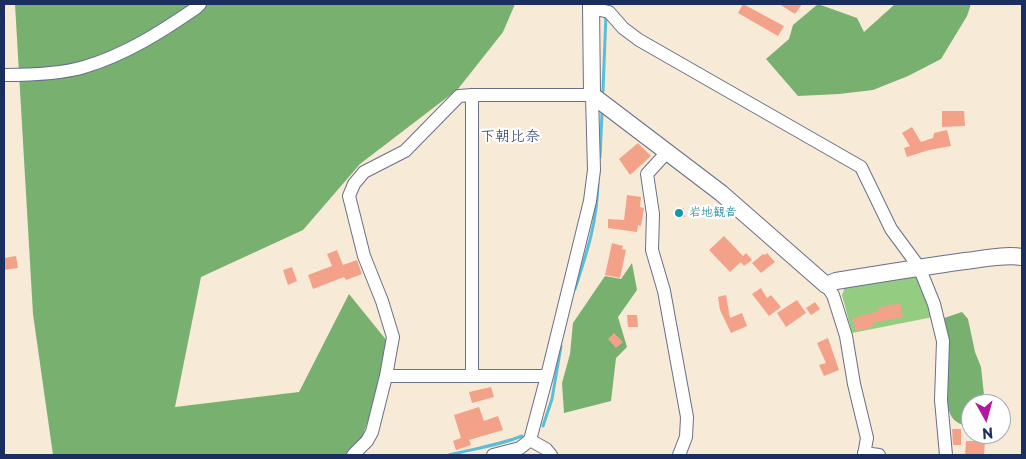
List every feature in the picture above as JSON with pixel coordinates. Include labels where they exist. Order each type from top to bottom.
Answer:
[{"type":"street","points":[[4,75],[55,72],[82,68],[103,61],[157,35],[200,4]]},
{"type":"street","points":[[493,455],[520,448],[530,440],[590,201],[594,170],[592,95],[598,8]]},
{"type":"street","points":[[598,8],[639,40],[861,167],[891,229],[920,267],[934,304],[943,341],[941,400],[946,455]]},
{"type":"street","points":[[472,95],[472,375]]},
{"type":"street","points":[[353,455],[367,441],[372,432],[386,376],[393,336],[382,301],[364,256],[349,196],[354,184],[364,172],[405,151],[459,96],[472,95],[592,95],[721,193],[826,285],[833,295],[846,336],[866,438],[864,454],[879,455]]},
{"type":"street","points":[[668,152],[648,174],[652,214],[652,250],[664,291],[687,417],[686,437],[679,455]]},
{"type":"street","points":[[826,285],[836,281],[920,267],[990,258],[1022,257]]},
{"type":"street","points":[[386,376],[547,376]]},
{"type":"street","points":[[530,440],[546,448],[552,455]]},
{"type":"green space","points":[[15,4],[515,4],[503,32],[458,89],[360,164],[303,230],[201,277],[175,407],[299,392],[349,294],[387,341],[377,394],[362,438],[348,455],[53,455],[33,314]]},
{"type":"green space","points":[[818,4],[857,18],[864,32],[895,4],[971,4],[967,16],[941,59],[908,76],[873,90],[798,96],[766,59],[789,39],[793,25]]},
{"type":"green space","points":[[632,263],[637,290],[618,317],[627,347],[616,358],[611,401],[564,413],[562,383],[570,354],[573,323],[605,276],[621,279]]},
{"type":"green space","points":[[917,274],[933,317],[852,333],[842,295],[845,287]]},
{"type":"green space","points":[[962,312],[968,319],[975,352],[981,367],[984,394],[961,394],[961,424],[951,416],[947,401],[944,318]]},
{"type":"building","points":[[743,4],[784,26],[778,36],[738,13]]},
{"type":"building","points":[[779,4],[802,4],[795,14]]},
{"type":"building","points":[[942,111],[964,111],[965,126],[942,127]]},
{"type":"building","points":[[912,127],[921,142],[933,138],[934,133],[947,130],[951,146],[907,157],[904,148],[910,146],[902,133]]},
{"type":"building","points":[[638,143],[651,156],[630,175],[619,159]]},
{"type":"building","points":[[627,195],[641,197],[640,207],[644,208],[641,226],[638,225],[637,232],[608,228],[608,219],[624,220]]},
{"type":"building","name":"岩地観音","points":[[684,208],[685,217],[675,218],[674,209]]},
{"type":"building","points":[[724,236],[743,256],[746,253],[752,260],[744,266],[741,262],[730,272],[709,250]]},
{"type":"building","points":[[612,243],[623,246],[622,249],[626,250],[620,278],[605,275]]},
{"type":"building","points":[[337,250],[343,265],[357,260],[362,274],[346,280],[344,277],[313,289],[308,275],[332,266],[327,254]]},
{"type":"building","points":[[767,253],[775,262],[761,273],[752,263]]},
{"type":"building","points":[[16,256],[18,268],[4,270],[4,258]]},
{"type":"building","points":[[292,267],[297,281],[288,285],[283,270]]},
{"type":"building","points":[[761,288],[767,298],[771,295],[781,307],[769,316],[752,294]]},
{"type":"building","points":[[726,295],[730,318],[742,313],[747,326],[731,333],[720,310],[718,297]]},
{"type":"building","points":[[797,300],[806,313],[786,327],[777,313]]},
{"type":"building","points":[[815,302],[820,309],[811,315],[806,308]]},
{"type":"building","points":[[900,303],[903,317],[872,323],[873,327],[856,331],[853,318],[879,311],[878,308]]},
{"type":"building","points":[[627,315],[637,315],[638,327],[628,327]]},
{"type":"building","points":[[614,333],[623,342],[616,348],[608,339]]},
{"type":"building","points":[[828,338],[839,370],[824,376],[819,365],[826,363],[817,343]]},
{"type":"building","points":[[491,387],[494,397],[472,403],[469,392]]},
{"type":"building","points":[[479,407],[484,421],[498,416],[503,430],[469,440],[471,445],[456,450],[453,441],[461,438],[454,415]]},
{"type":"building","points":[[952,429],[961,429],[961,445],[953,445]]},
{"type":"building","points":[[966,444],[985,444],[984,455],[965,455]]},
{"type":"waterway","points":[[603,91],[606,14]]},
{"type":"waterway","points":[[600,157],[602,113]]},
{"type":"waterway","points":[[575,289],[596,211],[598,183]]},
{"type":"waterway","points":[[543,426],[552,399],[561,346]]},
{"type":"waterway","points":[[449,455],[522,436]]},
{"type":"place","name":"岩地観音","points":[[679,213]]},
{"type":"district","name":"下朝比奈","points":[[510,137]]}]
